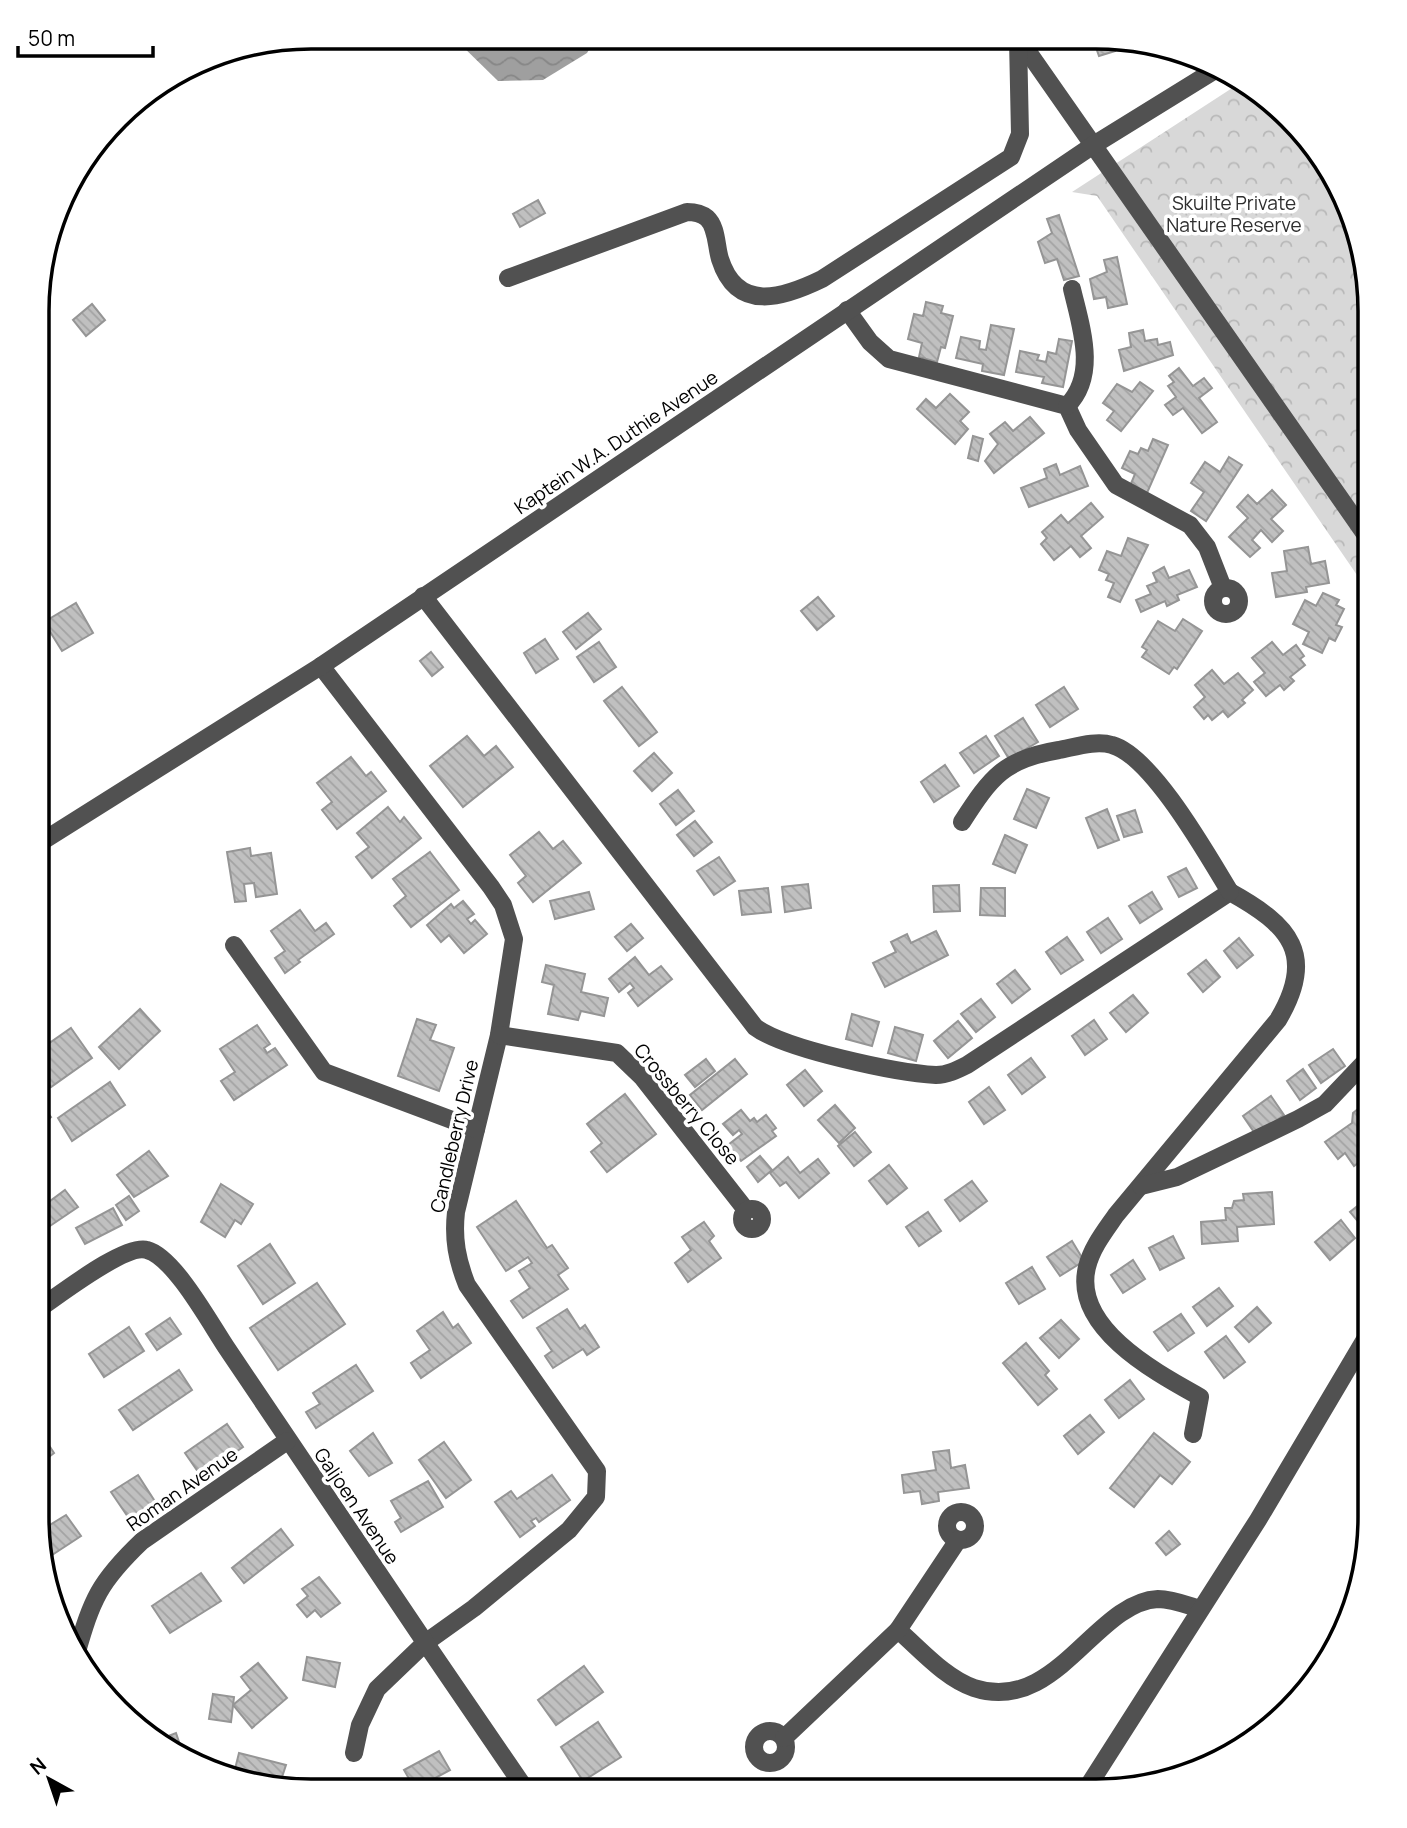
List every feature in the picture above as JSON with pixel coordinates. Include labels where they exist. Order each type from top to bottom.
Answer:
[{"type":"street","points":[[508,278],[687,212],[698,213],[713,225],[720,260],[730,281],[739,290],[771,297],[792,294],[822,279],[1011,157],[1020,134],[1018,49]]},
{"type":"street","points":[[1025,49],[1358,524]]},
{"type":"street","name":"Kaptein W.A. Duthie Avenue","points":[[49,837],[321,666],[1092,146],[1208,74]]},
{"type":"street","points":[[1067,406],[1077,395],[1083,380],[1085,360],[1072,289]]},
{"type":"street","points":[[847,310],[870,342],[889,359],[1067,406]]},
{"type":"street","points":[[1067,406],[1078,430],[1116,485],[1190,524],[1207,547],[1223,588]]},
{"type":"street","points":[[423,596],[755,1027],[782,1042],[895,1069],[939,1075],[952,1072],[967,1065],[1230,892]]},
{"type":"street","name":"Candleberry Drive","points":[[321,666],[503,905],[514,939],[499,1035],[456,1212],[454,1234],[457,1260],[467,1285],[597,1471],[596,1497],[569,1530],[474,1608],[425,1643],[377,1689],[360,1725],[354,1753]]},
{"type":"street","points":[[962,822],[987,783],[1003,768],[1033,754],[1108,744],[1121,748],[1142,766],[1190,826],[1230,892],[1275,920],[1288,938],[1297,971],[1292,996],[1278,1020],[1141,1186],[1094,1248],[1086,1269],[1087,1290],[1093,1310],[1111,1337],[1163,1377],[1200,1397],[1193,1434]]},
{"type":"street","points":[[234,945],[324,1072],[476,1129]]},
{"type":"street","name":"Crossberry Close","points":[[499,1035],[617,1053],[642,1077],[747,1210]]},
{"type":"street","points":[[1141,1186],[1177,1177],[1298,1119],[1325,1104],[1358,1069]]},
{"type":"street","name":"Galjoen Avenue","points":[[49,1302],[116,1259],[141,1248],[150,1250],[174,1273],[193,1297],[287,1441],[518,1779]]},
{"type":"street","points":[[1093,1779],[1258,1520],[1358,1351]]},
{"type":"street","name":"Roman Avenue","points":[[80,1641],[93,1598],[104,1579],[121,1560],[142,1541],[287,1441]]},
{"type":"street","points":[[784,1738],[898,1630],[958,1540]]},
{"type":"street","points":[[898,1630],[946,1673],[972,1687],[998,1693],[1027,1687],[1062,1664],[1124,1611],[1143,1602],[1159,1599],[1200,1609]]},
{"type":"green space","name":"Skuilte Private Nature Reserve","points":[[1233,88],[1269,114],[1304,151],[1323,180],[1338,211],[1349,243],[1356,277],[1358,577],[1097,196],[1072,192]]},
{"type":"water","points":[[465,49],[589,49],[543,80],[498,81]]},
{"type":"building","points":[[1097,49],[1115,50],[1115,51],[1099,56]]},
{"type":"building","points":[[538,200],[545,213],[520,227],[513,214]]},
{"type":"building","points":[[1059,215],[1079,276],[1064,280],[1057,259],[1045,263],[1038,242],[1052,233],[1047,219]]},
{"type":"building","points":[[1117,257],[1127,304],[1108,308],[1106,297],[1094,299],[1090,279],[1107,272],[1104,260]]},
{"type":"building","points":[[926,302],[943,306],[941,313],[953,316],[945,348],[941,347],[937,362],[919,357],[922,343],[908,339],[914,314],[923,316]]},
{"type":"building","points":[[92,304],[105,320],[86,336],[73,320]]},
{"type":"building","points":[[991,325],[1014,329],[1004,375],[982,371],[983,364],[956,358],[961,337],[980,341],[979,349],[986,350]]},
{"type":"building","points":[[1143,330],[1145,341],[1157,339],[1158,345],[1170,342],[1173,355],[1124,371],[1119,350],[1131,347],[1129,333]]},
{"type":"building","points":[[1059,339],[1072,341],[1063,387],[1042,383],[1044,377],[1016,372],[1020,351],[1039,355],[1037,360],[1046,362],[1048,352],[1056,354]]},
{"type":"building","points":[[1179,368],[1193,386],[1204,378],[1212,388],[1199,398],[1217,422],[1202,433],[1183,408],[1173,415],[1165,405],[1176,397],[1168,386],[1174,382],[1169,376]]},
{"type":"building","points":[[1140,382],[1153,391],[1121,431],[1107,420],[1114,411],[1103,403],[1117,384],[1132,392]]},
{"type":"building","points":[[950,394],[969,412],[960,421],[968,429],[955,444],[917,409],[926,399],[936,408]]},
{"type":"building","points":[[1030,417],[1044,433],[994,473],[985,461],[998,444],[990,434],[1005,422],[1013,431]]},
{"type":"building","points":[[973,436],[983,439],[978,461],[968,458]]},
{"type":"building","points":[[1153,439],[1168,445],[1147,493],[1130,486],[1135,474],[1122,468],[1130,451],[1138,454],[1141,448],[1148,451]]},
{"type":"building","points":[[1229,457],[1242,465],[1206,521],[1191,511],[1204,492],[1191,483],[1205,462],[1220,472]]},
{"type":"building","points":[[1056,464],[1060,475],[1080,466],[1088,486],[1029,507],[1021,488],[1047,478],[1044,469]]},
{"type":"building","points":[[1272,490],[1286,505],[1271,519],[1283,531],[1272,542],[1261,530],[1252,540],[1260,548],[1250,557],[1229,537],[1248,518],[1237,507],[1248,495],[1257,504]]},
{"type":"building","points":[[1091,503],[1103,517],[1081,536],[1091,548],[1080,557],[1071,546],[1054,560],[1041,544],[1047,538],[1042,532],[1061,515],[1068,523]]},
{"type":"building","points":[[1128,538],[1148,545],[1120,602],[1108,597],[1114,583],[1106,580],[1109,574],[1099,570],[1107,551],[1121,556]]},
{"type":"building","points":[[1308,547],[1311,564],[1325,561],[1329,583],[1306,587],[1307,592],[1276,597],[1272,573],[1287,571],[1284,551]]},
{"type":"building","points":[[1164,567],[1169,578],[1189,570],[1197,587],[1177,595],[1179,600],[1167,606],[1165,601],[1141,612],[1136,600],[1151,594],[1147,586],[1157,582],[1153,573]]},
{"type":"building","points":[[1323,593],[1339,600],[1336,605],[1344,609],[1336,625],[1342,627],[1335,641],[1329,638],[1322,653],[1303,644],[1309,632],[1293,624],[1305,600],[1316,606]]},
{"type":"building","points":[[818,597],[834,616],[817,630],[801,611]]},
{"type":"building","points":[[76,603],[93,633],[62,651],[49,630],[49,619]]},
{"type":"building","points":[[588,613],[601,629],[576,649],[563,632]]},
{"type":"building","points":[[1183,619],[1202,631],[1177,669],[1174,667],[1169,674],[1142,657],[1147,650],[1142,647],[1158,621],[1175,631]]},
{"type":"building","points":[[545,639],[558,659],[536,673],[524,653]]},
{"type":"building","points":[[599,642],[616,667],[594,682],[577,657]]},
{"type":"building","points":[[1272,642],[1283,655],[1296,645],[1304,656],[1300,659],[1305,665],[1290,677],[1294,681],[1284,690],[1280,685],[1266,696],[1254,682],[1265,673],[1252,658]]},
{"type":"building","points":[[431,652],[443,667],[432,676],[420,661]]},
{"type":"building","points":[[1212,670],[1224,684],[1238,673],[1253,690],[1242,700],[1245,703],[1228,717],[1223,711],[1212,720],[1208,715],[1204,719],[1194,707],[1205,697],[1195,685]]},
{"type":"building","points":[[622,687],[657,732],[639,746],[604,701]]},
{"type":"building","points":[[1064,687],[1078,709],[1050,727],[1036,705]]},
{"type":"building","points":[[1023,718],[1038,742],[1009,759],[995,736]]},
{"type":"building","points":[[467,736],[484,756],[496,746],[513,767],[463,807],[430,766]]},
{"type":"building","points":[[986,736],[999,756],[974,773],[960,753]]},
{"type":"building","points":[[654,753],[672,773],[652,791],[634,771]]},
{"type":"building","points":[[351,757],[366,776],[371,772],[386,791],[337,829],[322,810],[332,802],[317,783]]},
{"type":"building","points":[[945,765],[959,786],[934,802],[921,782]]},
{"type":"building","points":[[1027,789],[1049,798],[1036,828],[1014,819]]},
{"type":"building","points":[[678,790],[694,811],[676,825],[660,804]]},
{"type":"building","points":[[388,807],[400,822],[404,817],[421,838],[372,878],[356,857],[369,847],[357,833]]},
{"type":"building","points":[[1107,809],[1119,840],[1098,848],[1086,818]]},
{"type":"building","points":[[1135,810],[1142,832],[1124,837],[1117,816]]},
{"type":"building","points":[[695,821],[712,842],[694,856],[677,835]]},
{"type":"building","points":[[539,832],[553,849],[563,841],[581,863],[533,902],[518,883],[526,876],[510,855]]},
{"type":"building","points":[[1005,835],[1027,845],[1015,873],[993,864]]},
{"type":"building","points":[[250,848],[251,856],[271,853],[277,894],[256,897],[254,883],[244,884],[246,901],[235,902],[227,852]]},
{"type":"building","points":[[430,852],[459,890],[411,927],[394,906],[406,896],[393,879]]},
{"type":"building","points":[[719,857],[735,881],[714,895],[697,871]]},
{"type":"building","points":[[1186,868],[1197,888],[1179,897],[1168,877]]},
{"type":"building","points":[[808,884],[811,908],[785,912],[782,887]]},
{"type":"building","points":[[959,885],[960,911],[934,912],[933,886]]},
{"type":"building","points":[[768,888],[771,912],[742,915],[739,891]]},
{"type":"building","points":[[981,888],[1005,888],[1005,916],[980,915]]},
{"type":"building","points":[[589,892],[594,909],[555,919],[550,901]]},
{"type":"building","points":[[1152,892],[1162,909],[1140,923],[1129,906]]},
{"type":"building","points":[[463,901],[474,914],[467,919],[471,924],[475,920],[487,934],[464,953],[449,935],[441,942],[427,925],[451,904],[454,908]]},
{"type":"building","points":[[300,910],[315,931],[326,923],[334,934],[285,973],[275,958],[285,951],[271,931]]},
{"type":"building","points":[[1108,918],[1122,939],[1101,953],[1087,932]]},
{"type":"building","points":[[631,924],[643,938],[627,951],[615,937]]},
{"type":"building","points":[[936,931],[948,955],[885,987],[873,963],[896,952],[891,942],[907,934],[911,943]]},
{"type":"building","points":[[1067,937],[1083,960],[1061,974],[1046,952]]},
{"type":"building","points":[[1239,938],[1253,955],[1237,968],[1224,951]]},
{"type":"building","points":[[635,957],[649,975],[661,966],[672,979],[638,1006],[628,993],[634,988],[630,983],[619,992],[609,979]]},
{"type":"building","points":[[1206,960],[1220,977],[1203,992],[1188,974]]},
{"type":"building","points":[[546,965],[585,974],[581,992],[608,998],[604,1016],[581,1011],[578,1020],[548,1014],[554,985],[542,982]]},
{"type":"building","points":[[1015,970],[1030,989],[1012,1003],[997,984]]},
{"type":"building","points":[[1133,995],[1148,1013],[1126,1032],[1110,1013]]},
{"type":"building","points":[[981,999],[995,1017],[976,1032],[961,1014]]},
{"type":"building","points":[[140,1009],[160,1031],[119,1069],[99,1047]]},
{"type":"building","points":[[852,1014],[879,1022],[872,1046],[846,1039]]},
{"type":"building","points":[[417,1019],[436,1025],[430,1040],[454,1048],[439,1091],[398,1076]]},
{"type":"building","points":[[1094,1020],[1107,1039],[1085,1055],[1072,1036]]},
{"type":"building","points":[[958,1021],[972,1038],[948,1058],[934,1041]]},
{"type":"building","points":[[257,1025],[270,1044],[264,1048],[267,1053],[275,1048],[287,1065],[234,1100],[221,1081],[235,1072],[220,1049]]},
{"type":"building","points":[[895,1027],[923,1035],[916,1061],[888,1053]]},
{"type":"building","points":[[71,1028],[92,1058],[51,1087],[49,1043]]},
{"type":"building","points":[[1333,1049],[1345,1066],[1321,1083],[1309,1065]]},
{"type":"building","points":[[1031,1058],[1045,1077],[1022,1094],[1008,1075]]},
{"type":"building","points":[[706,1059],[715,1071],[695,1087],[685,1075]]},
{"type":"building","points":[[735,1059],[747,1074],[702,1110],[690,1095]]},
{"type":"building","points":[[1303,1069],[1316,1088],[1300,1100],[1287,1081]]},
{"type":"building","points":[[805,1070],[822,1091],[804,1106],[787,1085]]},
{"type":"building","points":[[110,1082],[125,1105],[72,1141],[58,1118]]},
{"type":"building","points":[[989,1087],[1005,1110],[984,1124],[969,1102]]},
{"type":"building","points":[[625,1094],[656,1134],[607,1172],[591,1152],[602,1143],[587,1124]]},
{"type":"building","points":[[1271,1096],[1284,1115],[1256,1135],[1243,1116]]},
{"type":"building","points":[[835,1105],[855,1128],[839,1143],[818,1120]]},
{"type":"building","points":[[1358,1109],[1358,1163],[1354,1166],[1345,1153],[1338,1159],[1325,1142],[1352,1123],[1353,1113]]},
{"type":"building","points":[[741,1110],[750,1121],[754,1118],[757,1122],[766,1115],[776,1128],[772,1131],[776,1136],[741,1161],[728,1145],[742,1134],[739,1130],[733,1135],[723,1124]]},
{"type":"building","points":[[855,1132],[871,1152],[854,1166],[838,1146]]},
{"type":"building","points":[[149,1151],[168,1176],[134,1197],[117,1175]]},
{"type":"building","points":[[760,1156],[772,1170],[758,1182],[747,1167]]},
{"type":"building","points":[[788,1157],[800,1173],[818,1159],[829,1173],[799,1198],[786,1182],[780,1186],[770,1173]]},
{"type":"building","points":[[889,1165],[907,1188],[887,1204],[869,1181]]},
{"type":"building","points":[[972,1181],[987,1201],[960,1221],[945,1200]]},
{"type":"building","points":[[221,1184],[253,1204],[241,1224],[235,1220],[225,1237],[201,1222]]},
{"type":"building","points":[[65,1190],[78,1207],[50,1226],[49,1202]]},
{"type":"building","points":[[1272,1192],[1274,1224],[1237,1227],[1238,1241],[1202,1244],[1201,1222],[1226,1220],[1225,1208],[1232,1208],[1234,1201],[1244,1200],[1243,1194]]},
{"type":"building","points":[[129,1196],[139,1211],[126,1220],[116,1205]]},
{"type":"building","points":[[516,1201],[547,1248],[552,1245],[568,1268],[558,1275],[568,1289],[523,1318],[511,1301],[530,1288],[519,1271],[532,1263],[528,1257],[506,1271],[477,1227]]},
{"type":"building","points":[[1358,1206],[1358,1222],[1350,1212]]},
{"type":"building","points":[[113,1208],[122,1225],[85,1244],[76,1228]]},
{"type":"building","points":[[928,1212],[941,1231],[919,1246],[906,1227]]},
{"type":"building","points":[[1341,1220],[1355,1238],[1330,1260],[1315,1242]]},
{"type":"building","points":[[704,1222],[714,1236],[709,1241],[721,1258],[688,1282],[675,1263],[691,1250],[682,1237]]},
{"type":"building","points":[[1173,1236],[1184,1258],[1160,1270],[1149,1248]]},
{"type":"building","points":[[1072,1241],[1084,1261],[1060,1276],[1047,1257]]},
{"type":"building","points":[[270,1244],[295,1283],[263,1304],[238,1266]]},
{"type":"building","points":[[1133,1260],[1145,1279],[1123,1293],[1111,1275]]},
{"type":"building","points":[[1032,1267],[1045,1289],[1019,1304],[1006,1283]]},
{"type":"building","points":[[317,1283],[345,1324],[278,1370],[250,1328]]},
{"type":"building","points":[[1219,1288],[1233,1306],[1207,1326],[1193,1307]]},
{"type":"building","points":[[1257,1307],[1271,1323],[1249,1342],[1235,1327]]},
{"type":"building","points":[[567,1309],[580,1329],[585,1325],[599,1347],[587,1355],[583,1349],[553,1368],[545,1356],[552,1351],[537,1328]]},
{"type":"building","points":[[443,1312],[453,1328],[458,1324],[471,1343],[421,1378],[411,1363],[430,1350],[417,1331]]},
{"type":"building","points":[[1181,1314],[1194,1333],[1168,1351],[1154,1332]]},
{"type":"building","points":[[170,1318],[181,1334],[157,1350],[146,1334]]},
{"type":"building","points":[[1061,1320],[1079,1339],[1059,1358],[1040,1338]]},
{"type":"building","points":[[129,1327],[144,1351],[104,1377],[89,1354]]},
{"type":"building","points":[[1226,1336],[1245,1362],[1224,1378],[1205,1352]]},
{"type":"building","points":[[1026,1343],[1049,1371],[1045,1375],[1057,1389],[1038,1405],[1003,1363]]},
{"type":"building","points":[[356,1365],[373,1391],[316,1428],[306,1412],[320,1404],[313,1393]]},
{"type":"building","points":[[179,1370],[192,1390],[133,1430],[119,1410]]},
{"type":"building","points":[[1130,1380],[1144,1399],[1119,1418],[1105,1400]]},
{"type":"building","points":[[1090,1415],[1104,1432],[1078,1454],[1064,1436]]},
{"type":"building","points":[[227,1424],[243,1447],[201,1476],[185,1453]]},
{"type":"building","points":[[373,1433],[392,1463],[369,1476],[350,1451]]},
{"type":"building","points":[[1154,1433],[1190,1462],[1172,1484],[1160,1475],[1134,1507],[1110,1488]]},
{"type":"building","points":[[444,1442],[471,1480],[446,1498],[419,1460]]},
{"type":"building","points":[[949,1450],[951,1468],[965,1465],[969,1488],[938,1492],[939,1501],[922,1504],[920,1491],[904,1493],[902,1475],[936,1470],[933,1452]]},
{"type":"building","points":[[138,1475],[156,1503],[130,1520],[111,1492]]},
{"type":"building","points":[[552,1475],[570,1500],[539,1522],[536,1518],[531,1521],[535,1526],[520,1537],[495,1502],[511,1491],[517,1499]]},
{"type":"building","points":[[428,1481],[443,1507],[401,1532],[395,1522],[401,1518],[391,1501]]},
{"type":"building","points":[[66,1515],[81,1536],[52,1555],[49,1525]]},
{"type":"building","points":[[281,1529],[293,1545],[244,1583],[232,1568]]},
{"type":"building","points":[[1169,1531],[1180,1544],[1166,1555],[1156,1543]]},
{"type":"building","points":[[201,1573],[221,1601],[170,1633],[152,1606]]},
{"type":"building","points":[[319,1577],[340,1603],[321,1617],[315,1610],[307,1617],[297,1605],[308,1596],[302,1589]]},
{"type":"building","points":[[307,1657],[340,1663],[335,1687],[303,1680]]},
{"type":"building","points":[[258,1663],[287,1698],[252,1728],[233,1705],[251,1690],[241,1677]]},
{"type":"building","points":[[584,1666],[603,1692],[556,1725],[538,1700]]},
{"type":"building","points":[[213,1694],[234,1697],[231,1722],[209,1719]]},
{"type":"building","points":[[598,1722],[621,1757],[586,1779],[582,1779],[561,1747]]},
{"type":"building","points":[[176,1733],[180,1744],[167,1736]]},
{"type":"building","points":[[439,1751],[450,1770],[433,1779],[409,1779],[404,1770]]},
{"type":"building","points":[[239,1753],[286,1765],[282,1777],[235,1768]]}]
